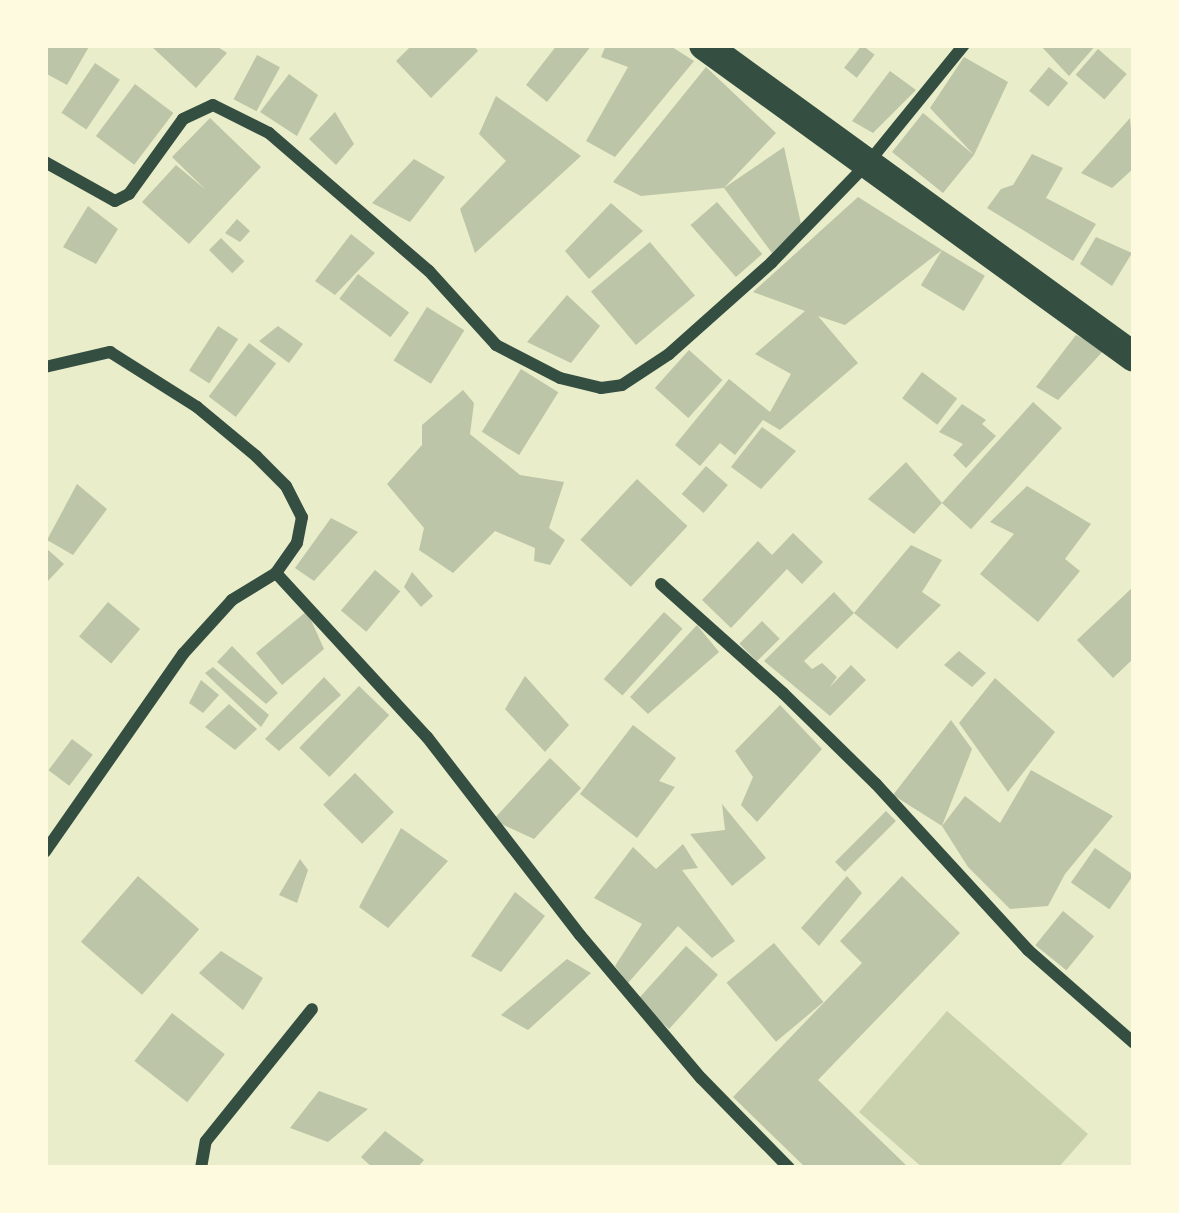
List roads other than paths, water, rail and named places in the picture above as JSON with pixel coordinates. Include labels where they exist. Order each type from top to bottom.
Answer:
[{"type":"highway","points":[[704,45],[1134,357]]},
{"type":"street","points":[[45,162],[115,202],[129,194],[183,118],[213,105],[269,133],[429,272],[496,345],[560,378],[601,388],[622,385],[669,354],[771,263],[868,163],[964,45]]},
{"type":"street","points":[[45,367],[110,352],[197,407],[256,456],[286,486],[302,517],[297,543],[276,573],[232,600],[183,654],[45,852]]},
{"type":"street","points":[[276,573],[428,737],[580,935],[701,1078],[789,1168]]},
{"type":"street","points":[[661,584],[783,692],[876,784],[1028,950],[1134,1043]]},
{"type":"street","points":[[201,1168],[206,1141],[312,1009]]}]
